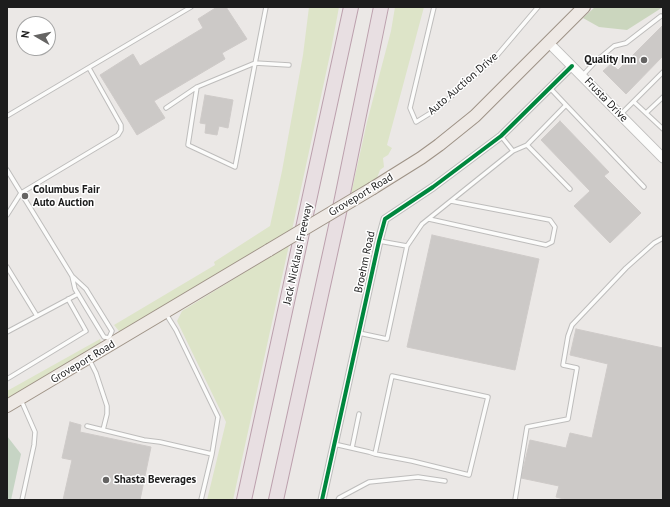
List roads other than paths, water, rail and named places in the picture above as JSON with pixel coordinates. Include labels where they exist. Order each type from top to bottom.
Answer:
[{"type":"highway","name":"Jack Nicklaus Freeway","points":[[244,500],[351,7]]},
{"type":"highway","points":[[276,500],[382,7]]},
{"type":"main road","name":"Groveport Road","points":[[7,406],[89,359],[111,341],[165,313],[417,161],[458,130],[496,95],[584,7]]},
{"type":"street","name":"Frusta Drive","points":[[548,42],[663,158]]},
{"type":"street","name":"Broehm Road","points":[[322,500],[383,224],[389,216],[433,187],[501,136],[572,66]]},
{"type":"lane","points":[[7,116],[190,7]]},
{"type":"lane","points":[[198,88],[188,144],[235,167],[266,7]]},
{"type":"lane","name":"Auto Auction Drive","points":[[434,7],[410,108],[416,122],[437,109],[494,60],[538,7]]},
{"type":"lane","points":[[582,76],[596,61],[614,46],[626,43],[661,16]]},
{"type":"lane","points":[[166,108],[198,88],[255,63],[289,65]]},
{"type":"lane","points":[[7,215],[21,193],[118,135],[121,130],[121,125],[89,68]]},
{"type":"lane","points":[[621,115],[663,72]]},
{"type":"lane","points":[[550,88],[644,187]]},
{"type":"lane","points":[[646,113],[663,97]]},
{"type":"lane","points":[[634,102],[663,129]]},
{"type":"lane","points":[[359,333],[387,339],[407,246],[422,224],[513,151],[526,145],[566,105]]},
{"type":"lane","points":[[501,136],[513,151]]},
{"type":"lane","points":[[526,145],[570,189]]},
{"type":"lane","points":[[7,170],[72,276],[86,289],[112,331],[111,341],[104,336],[87,309],[75,289],[72,276]]},
{"type":"lane","points":[[429,218],[546,245],[552,242],[555,227],[550,220],[451,201]]},
{"type":"lane","points":[[515,500],[527,427],[568,419],[577,368],[563,366],[568,336],[572,325],[626,268],[654,243],[663,238]]},
{"type":"lane","points":[[379,241],[407,246]]},
{"type":"lane","points":[[7,267],[37,316]]},
{"type":"lane","points":[[7,332],[78,294]]},
{"type":"lane","points":[[7,379],[86,331],[68,299]]},
{"type":"lane","points":[[87,309],[95,304]]},
{"type":"lane","points":[[165,313],[176,330],[218,417],[212,454],[201,500]]},
{"type":"lane","points":[[89,359],[96,373],[107,406],[107,414],[103,430]]},
{"type":"lane","points":[[334,444],[375,454],[469,475],[488,397],[392,376],[375,454]]},
{"type":"lane","points":[[21,399],[35,432],[34,445],[22,500]]},
{"type":"lane","points":[[352,448],[359,414]]},
{"type":"lane","points":[[87,426],[144,440],[160,442],[212,454]]},
{"type":"lane","points":[[338,500],[339,498],[369,482],[418,477],[445,482]]},
{"type":"place","name":"Quality Inn","points":[[644,60]]},
{"type":"place","name":"Columbus Fair Auto Auction","points":[[25,196]]},
{"type":"place","name":"Shasta Beverages","points":[[106,480]]}]
